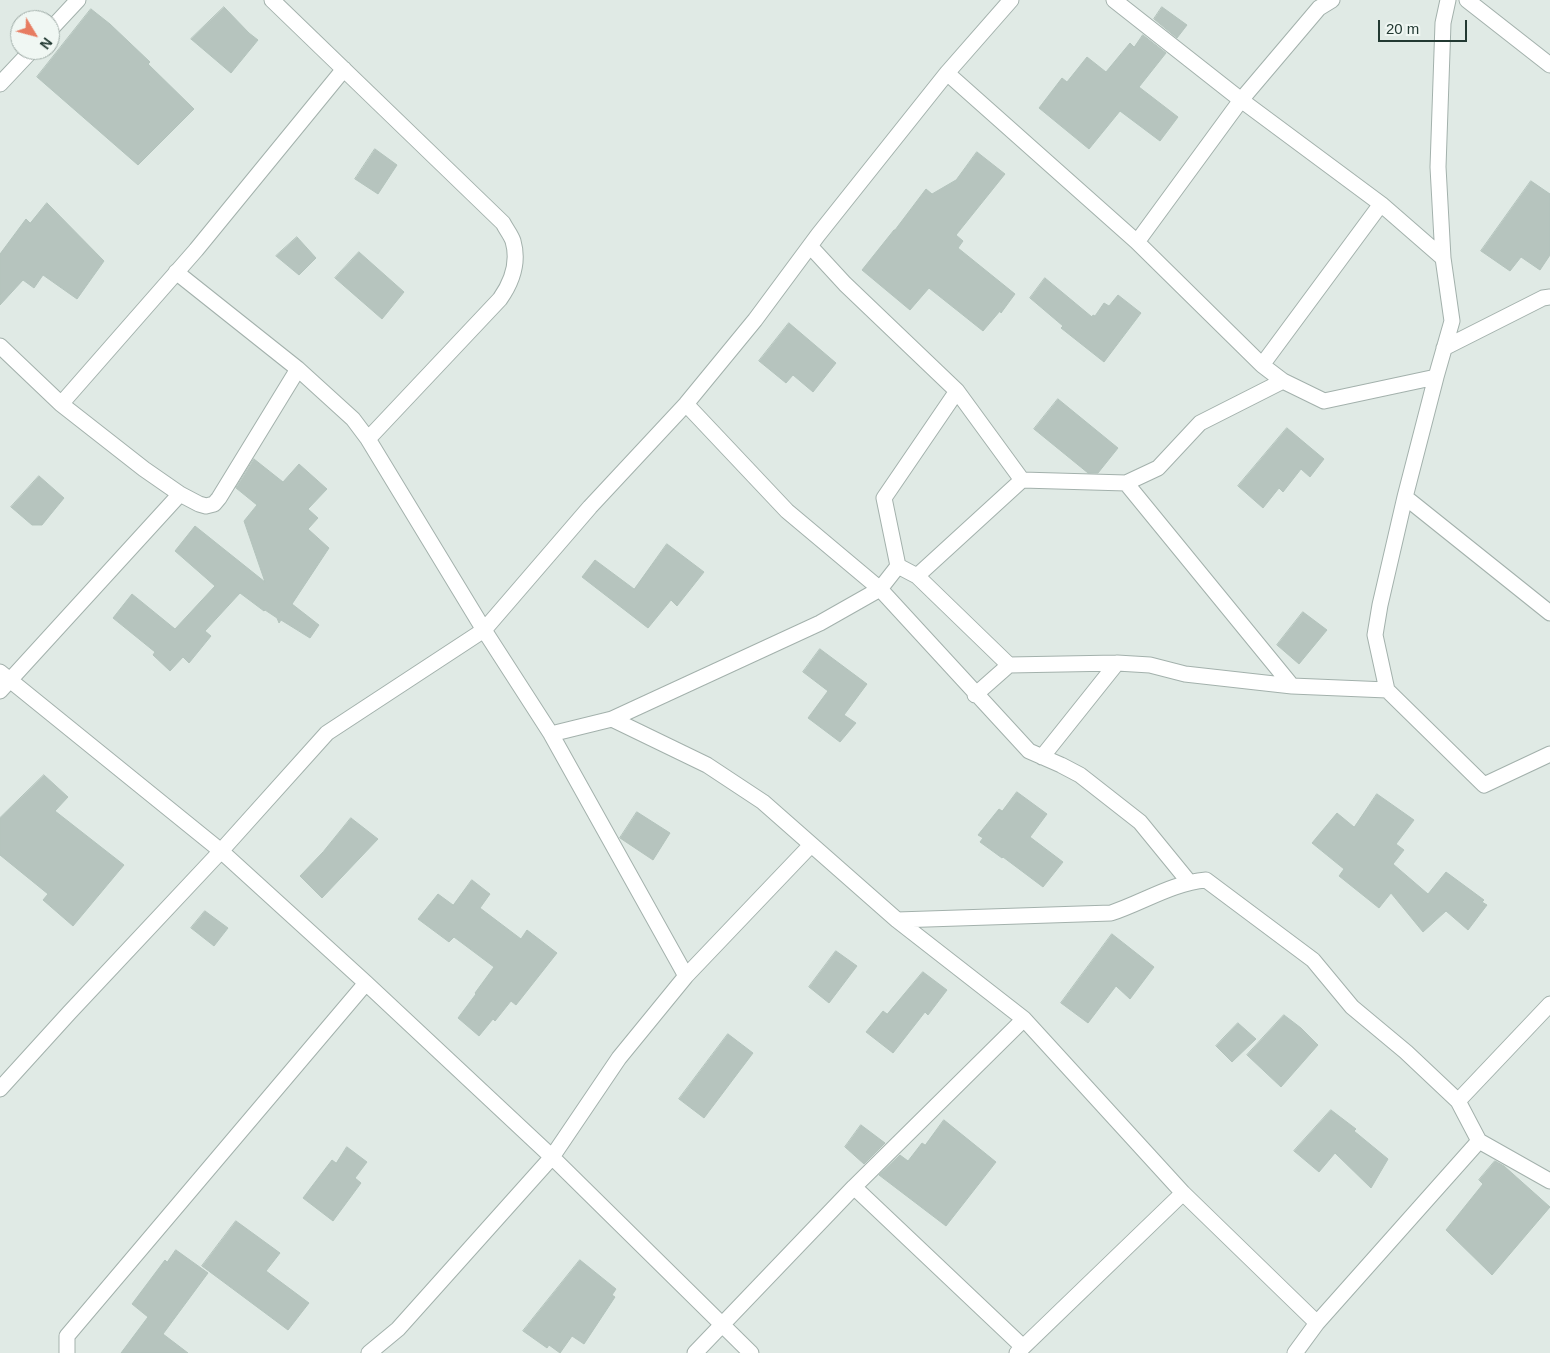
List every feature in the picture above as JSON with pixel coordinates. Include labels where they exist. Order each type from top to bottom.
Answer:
[{"type":"street","points":[[60,19],[78,0]]},
{"type":"street","points":[[272,0],[503,223],[513,241],[515,256],[514,272],[508,287],[500,298],[368,439]]},
{"type":"street","points":[[0,1089],[68,1013],[221,851],[327,733],[484,630],[590,507],[686,404],[755,320],[810,246],[947,74],[1011,0]]},
{"type":"street","points":[[1114,0],[1241,100],[1382,204],[1443,258]]},
{"type":"street","points":[[1137,242],[1241,100],[1319,8],[1332,0]]},
{"type":"street","points":[[1448,0],[1443,23],[1438,167],[1443,258],[1452,321],[1406,497],[1380,604],[1375,635],[1386,690],[1484,786],[1550,754]]},
{"type":"street","points":[[1466,0],[1550,64]]},
{"type":"street","points":[[0,84],[23,60]]},
{"type":"street","points":[[62,404],[176,272],[344,69]]},
{"type":"street","points":[[947,74],[1137,242],[1262,365],[1283,381],[1324,402],[1436,377]]},
{"type":"street","points":[[1262,365],[1382,204]]},
{"type":"street","points":[[810,246],[845,284],[957,391],[1022,480]]},
{"type":"street","points":[[176,272],[298,369],[353,419],[368,439],[484,630],[551,734],[686,976]]},
{"type":"street","points":[[1444,348],[1543,298],[1550,298]]},
{"type":"street","points":[[0,346],[62,404],[144,469],[180,494],[206,506],[214,504],[219,498],[298,369]]},
{"type":"street","points":[[917,576],[1022,480],[1126,483],[1158,468],[1200,423],[1283,381]]},
{"type":"street","points":[[551,734],[612,719],[820,624],[880,589],[898,566],[884,498],[957,391]]},
{"type":"street","points":[[686,404],[786,511],[880,589],[1029,751],[1080,775],[1140,822],[1189,882]]},
{"type":"street","points":[[1126,483],[1292,686]]},
{"type":"street","points":[[180,494],[3,681],[221,851],[366,983],[552,1157],[751,1353]]},
{"type":"street","points":[[1406,497],[1550,612]]},
{"type":"street","points":[[898,566],[917,576],[1009,665]]},
{"type":"street","points":[[975,694],[1009,665],[1117,663],[1150,665],[1185,674],[1292,686],[1386,690]]},
{"type":"street","points":[[1042,757],[1117,663]]},
{"type":"street","points":[[612,719],[707,764],[762,802],[897,920],[1024,1019],[1183,1193],[1317,1323]]},
{"type":"street","points":[[369,1353],[398,1329],[552,1157],[619,1058],[686,976],[811,845]]},
{"type":"street","points":[[897,920],[1111,913],[1175,886],[1206,880],[1313,960],[1352,1007],[1406,1052],[1458,1101],[1479,1140],[1550,1181]]},
{"type":"street","points":[[67,1353],[67,1336],[366,983]]},
{"type":"street","points":[[1458,1101],[1550,1004]]},
{"type":"street","points":[[694,1353],[854,1187],[1024,1019]]},
{"type":"street","points":[[1295,1353],[1317,1323],[1479,1140]]},
{"type":"street","points":[[854,1187],[1020,1350],[1183,1193]]},
{"type":"building","points":[[224,7],[258,40],[231,73],[191,39]]},
{"type":"building","points":[[1162,7],[1187,25],[1177,38],[1154,19]]},
{"type":"building","points":[[91,9],[110,24],[150,62],[148,64],[194,109],[138,165],[37,77],[50,60],[60,60],[60,48]]},
{"type":"building","points":[[1143,35],[1166,53],[1139,87],[1178,117],[1160,141],[1120,111],[1089,149],[1039,108],[1062,78],[1067,82],[1087,57],[1106,72],[1130,43],[1134,47]]},
{"type":"building","points":[[375,149],[397,165],[378,194],[355,179]]},
{"type":"building","points":[[977,152],[1005,174],[956,235],[963,241],[958,248],[1015,294],[1001,313],[1000,311],[983,331],[929,288],[910,310],[862,270],[926,189],[932,194],[956,180]]},
{"type":"building","points":[[1531,181],[1550,194],[1550,255],[1540,270],[1521,257],[1510,271],[1481,251]]},
{"type":"building","points":[[47,203],[104,261],[77,299],[43,275],[34,288],[23,280],[0,305],[0,254],[26,219],[30,223]]},
{"type":"building","points":[[297,237],[316,258],[299,275],[276,256]]},
{"type":"building","points":[[359,252],[404,292],[382,319],[335,278]]},
{"type":"building","points":[[1045,278],[1092,317],[1093,315],[1095,316],[1104,303],[1109,306],[1118,295],[1141,313],[1104,362],[1061,328],[1063,326],[1030,298]]},
{"type":"building","points":[[789,323],[836,363],[813,392],[793,375],[786,383],[759,361]]},
{"type":"building","points":[[1058,399],[1118,448],[1098,473],[1088,473],[1034,429]]},
{"type":"building","points":[[1287,428],[1324,459],[1310,477],[1301,469],[1283,492],[1279,488],[1263,508],[1238,486]]},
{"type":"building","points":[[254,459],[283,482],[299,464],[327,489],[308,509],[318,518],[308,529],[329,548],[292,604],[319,625],[310,638],[281,620],[279,623],[277,618],[240,593],[205,631],[211,636],[189,663],[183,657],[170,671],[153,655],[155,652],[113,618],[132,594],[175,629],[215,586],[175,551],[195,526],[265,582],[244,521],[257,505],[236,488]]},
{"type":"building","points":[[39,476],[64,498],[42,525],[32,525],[11,507]]},
{"type":"building","points":[[667,544],[704,572],[677,606],[671,600],[648,628],[582,577],[595,560],[634,589]]},
{"type":"building","points":[[1303,612],[1327,630],[1299,664],[1277,645]]},
{"type":"building","points":[[820,649],[867,684],[844,715],[856,723],[840,742],[808,718],[828,691],[803,672]]},
{"type":"building","points":[[44,775],[68,797],[55,811],[124,865],[73,926],[43,900],[48,894],[0,855],[0,818]]},
{"type":"building","points":[[1017,792],[1047,814],[1030,837],[1063,862],[1043,887],[980,842],[983,838],[978,835],[999,809],[1002,811]]},
{"type":"building","points":[[1377,794],[1414,820],[1396,844],[1404,850],[1393,864],[1428,894],[1446,872],[1484,900],[1482,902],[1487,905],[1468,930],[1446,911],[1423,932],[1391,893],[1379,908],[1339,876],[1344,869],[1312,843],[1337,813],[1354,827]]},
{"type":"building","points":[[637,812],[670,833],[653,860],[620,838]]},
{"type":"building","points":[[351,818],[378,839],[322,898],[300,876]]},
{"type":"building","points":[[472,880],[490,894],[480,908],[521,939],[527,930],[557,953],[516,1005],[511,1001],[495,1021],[493,1019],[479,1036],[458,1018],[494,967],[454,937],[449,942],[418,919],[438,894],[453,905]]},
{"type":"building","points":[[205,911],[228,928],[214,946],[191,928]]},
{"type":"building","points":[[1112,934],[1154,967],[1130,999],[1116,986],[1088,1023],[1061,1003]]},
{"type":"building","points":[[836,951],[857,966],[829,1003],[809,987]]},
{"type":"building","points":[[923,972],[947,990],[928,1015],[925,1012],[893,1053],[866,1032],[883,1011],[887,1014]]},
{"type":"building","points":[[1284,1015],[1318,1045],[1281,1087],[1247,1055]]},
{"type":"building","points":[[1238,1023],[1256,1039],[1232,1062],[1216,1046]]},
{"type":"building","points":[[728,1034],[753,1053],[704,1118],[679,1099]]},
{"type":"building","points":[[1331,1110],[1356,1129],[1354,1131],[1388,1159],[1371,1188],[1335,1153],[1319,1172],[1294,1151]]},
{"type":"building","points":[[944,1120],[996,1162],[946,1226],[879,1175],[900,1155],[908,1161],[922,1143],[925,1145]]},
{"type":"building","points":[[861,1125],[885,1143],[864,1164],[845,1147]]},
{"type":"building","points":[[347,1147],[367,1162],[355,1178],[361,1183],[333,1221],[303,1198],[332,1160],[336,1163]]},
{"type":"building","points":[[1495,1161],[1504,1166],[1550,1207],[1492,1275],[1446,1230],[1483,1184],[1479,1180]]},
{"type":"building","points":[[236,1221],[280,1253],[266,1271],[309,1303],[288,1330],[202,1266]]},
{"type":"building","points":[[176,1250],[208,1273],[163,1334],[188,1353],[121,1353],[148,1317],[132,1304],[165,1260],[167,1262]]},
{"type":"building","points":[[580,1260],[616,1289],[612,1295],[615,1297],[584,1344],[572,1336],[560,1353],[549,1345],[547,1348],[523,1331]]}]
